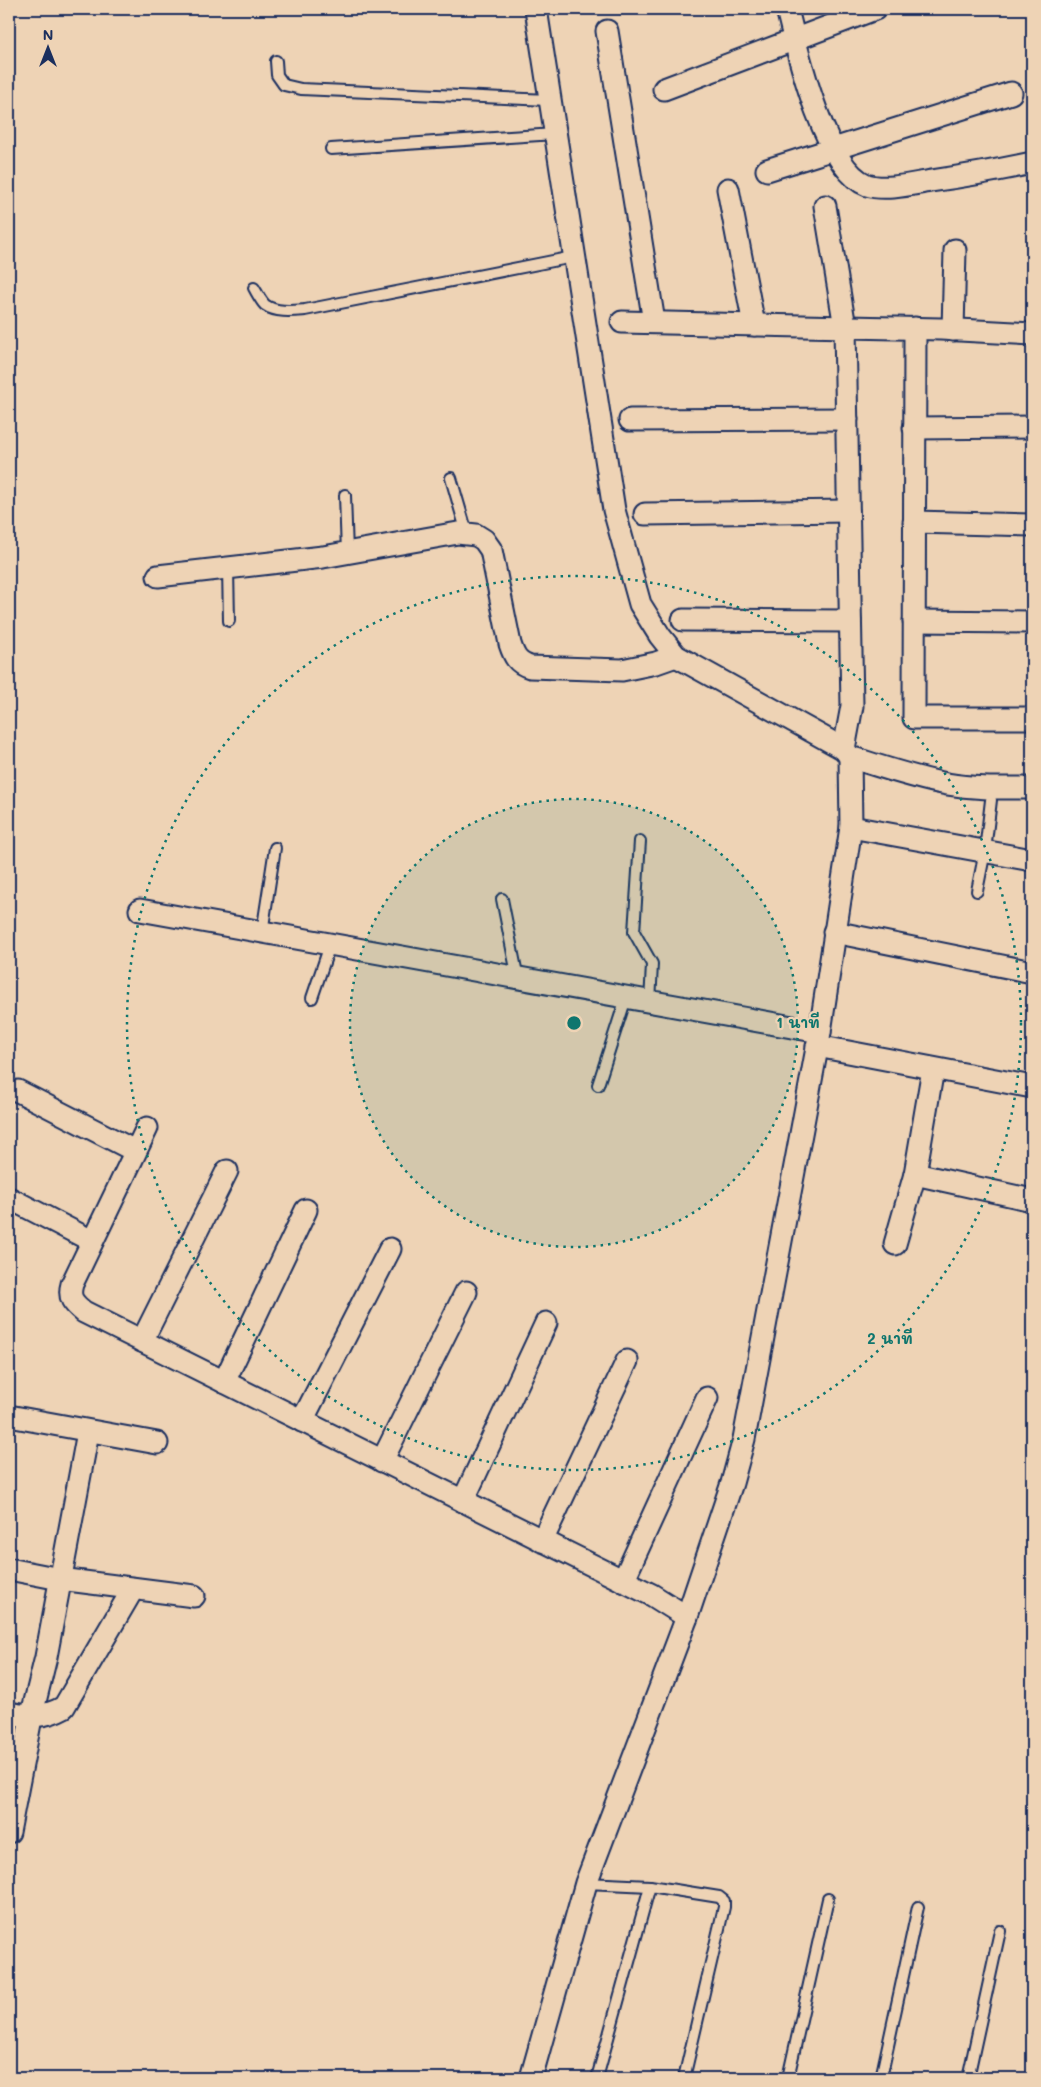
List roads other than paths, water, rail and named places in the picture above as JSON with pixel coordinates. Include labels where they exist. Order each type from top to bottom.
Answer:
[{"type":"street","points":[[536,9],[573,257],[614,510],[640,604],[660,636],[676,656],[847,753],[912,776],[948,784],[991,788],[1032,788]]},
{"type":"street","points":[[787,9],[810,97],[832,148],[854,176],[867,185],[892,187],[1032,163]]},
{"type":"street","points":[[664,89],[876,9]]},
{"type":"street","points":[[607,31],[654,322]]},
{"type":"street","points":[[767,170],[1011,93]]},
{"type":"street","points":[[728,189],[754,325]]},
{"type":"street","points":[[531,2078],[586,1883],[687,1617],[724,1511],[744,1440],[818,1039],[851,828],[847,753],[852,706],[845,327],[825,206]]},
{"type":"street","points":[[953,330],[956,250]]},
{"type":"street","points":[[622,322],[915,328],[1032,334]]},
{"type":"street","points":[[915,328],[914,718],[1032,718]]},
{"type":"street","points":[[630,420],[847,419]]},
{"type":"street","points":[[914,428],[1032,427]]},
{"type":"street","points":[[645,514],[848,511]]},
{"type":"street","points":[[914,522],[1032,525]]},
{"type":"street","points":[[158,576],[347,553],[468,533],[484,540],[491,550],[510,644],[515,658],[520,662],[530,666],[622,670],[656,663],[676,656]]},
{"type":"street","points":[[683,620],[850,621]]},
{"type":"street","points":[[914,621],[1032,622]]},
{"type":"street","points":[[851,828],[1032,860]]},
{"type":"street","points":[[140,910],[626,998],[818,1039],[933,1069],[1032,1087]]},
{"type":"street","points":[[834,932],[1032,972]]},
{"type":"street","points":[[895,1244],[915,1174],[933,1069]]},
{"type":"street","points":[[18,1091],[135,1151]]},
{"type":"street","points":[[147,1128],[72,1284],[70,1293],[74,1304],[84,1312],[652,1595],[687,1617]]},
{"type":"street","points":[[142,1341],[227,1171]]},
{"type":"street","points":[[915,1174],[1032,1200]]},
{"type":"street","points":[[9,1198],[92,1242]]},
{"type":"street","points":[[224,1382],[306,1210]]},
{"type":"street","points":[[302,1421],[390,1249]]},
{"type":"street","points":[[382,1460],[466,1292]]},
{"type":"street","points":[[463,1501],[546,1324]]},
{"type":"street","points":[[542,1541],[627,1361]]},
{"type":"street","points":[[623,1582],[707,1398]]},
{"type":"street","points":[[9,1416],[157,1444]]},
{"type":"street","points":[[9,1832],[31,1718],[46,1657],[88,1432]]},
{"type":"street","points":[[9,1569],[60,1579],[194,1596]]},
{"type":"street","points":[[9,1713],[31,1718],[55,1712],[67,1702],[133,1589]]},
{"type":"lane","points":[[276,61],[277,75],[284,85],[301,88],[550,100]]},
{"type":"lane","points":[[331,149],[555,134]]},
{"type":"lane","points":[[254,288],[265,305],[287,311],[305,310],[573,257]]},
{"type":"lane","points":[[450,478],[468,533]]},
{"type":"lane","points":[[345,495],[347,553]]},
{"type":"lane","points":[[228,568],[229,621]]},
{"type":"lane","points":[[977,892],[985,851],[991,800]]},
{"type":"lane","points":[[640,841],[634,932],[652,964],[650,1003]]},
{"type":"lane","points":[[262,933],[275,848]]},
{"type":"lane","points":[[502,899],[518,979]]},
{"type":"lane","points":[[312,998],[330,945]]},
{"type":"lane","points":[[598,1085],[626,998]]},
{"type":"lane","points":[[586,1883],[650,1886],[720,1897],[724,1900],[724,1907],[684,2078]]},
{"type":"lane","points":[[597,2078],[650,1886]]},
{"type":"lane","points":[[788,2078],[828,1899]]},
{"type":"lane","points":[[881,2078],[918,1907]]},
{"type":"lane","points":[[968,2078],[1000,1931]]}]
